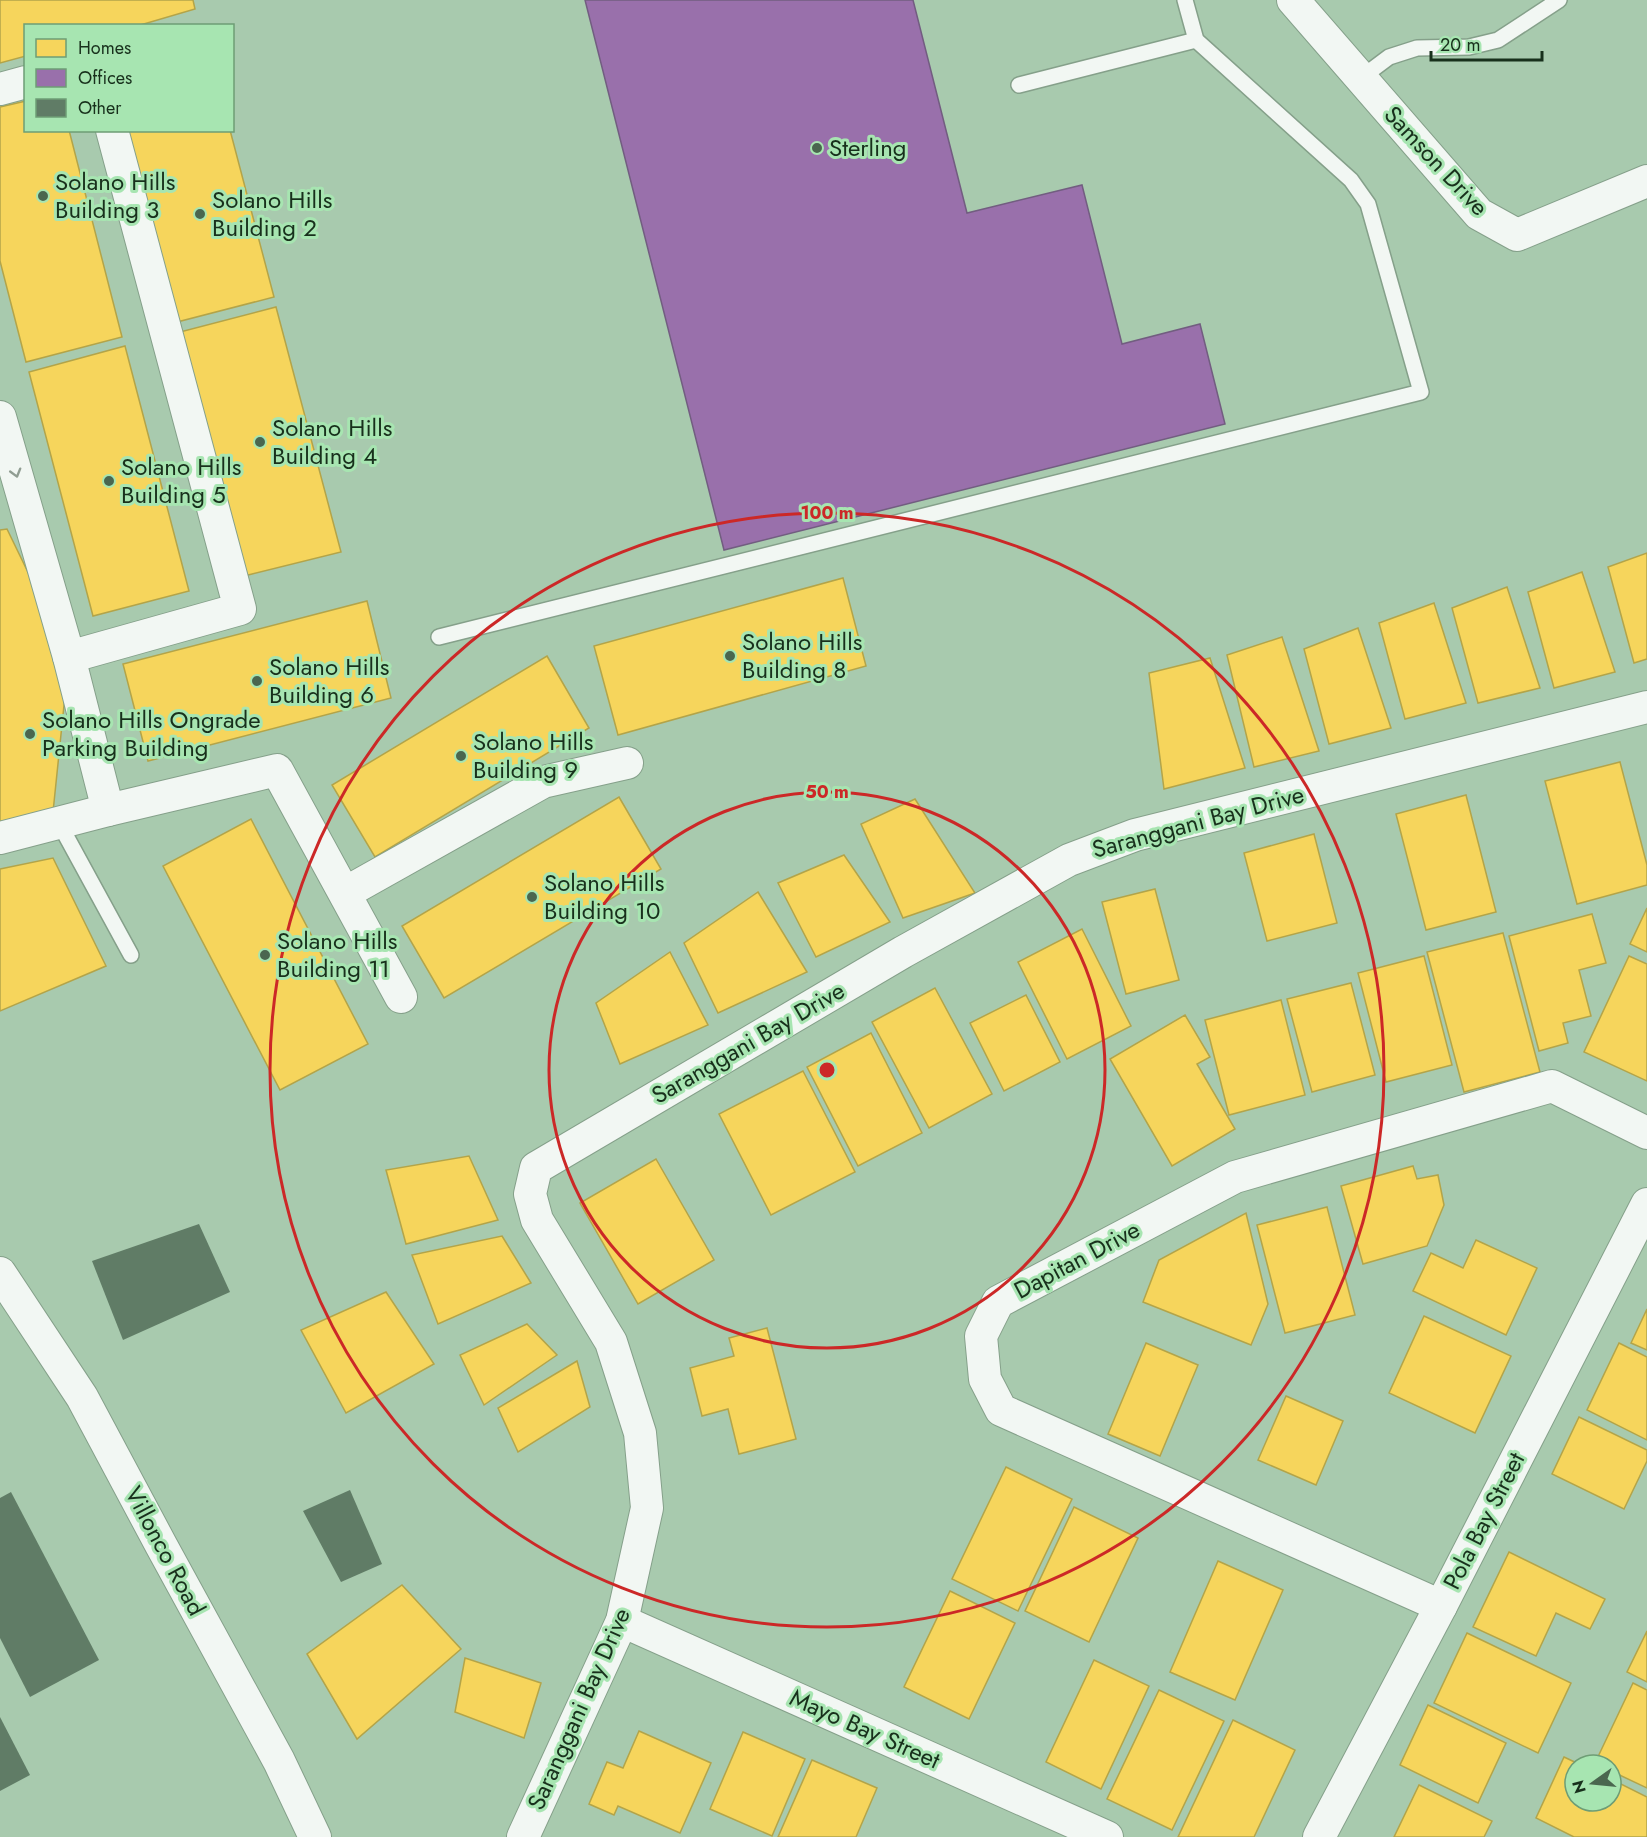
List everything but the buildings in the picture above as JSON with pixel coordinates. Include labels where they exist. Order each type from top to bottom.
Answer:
[{"type":"street","name":"Samson Drive","points":[[1293,0],[1479,214],[1516,235],[1647,181]]},
{"type":"street","points":[[0,89],[24,83]]},
{"type":"street","points":[[69,657],[240,609],[113,132]]},
{"type":"street","points":[[0,417],[69,657],[108,810]]},
{"type":"street","name":"Saranggani Bay Drive","points":[[523,1837],[622,1622],[647,1508],[640,1433],[611,1342],[537,1220],[530,1194],[536,1168],[903,952],[1069,860],[1135,835],[1647,707]]},
{"type":"street","points":[[345,893],[543,782],[627,763]]},
{"type":"street","points":[[0,838],[277,770],[401,997]]},
{"type":"street","name":"Dapitan Drive","points":[[1441,1606],[1001,1410],[985,1379],[981,1336],[998,1302],[1235,1177],[1552,1086],[1647,1133]]},
{"type":"street","name":"Pola Bay Street","points":[[1319,1837],[1441,1606],[1647,1204]]},
{"type":"street","name":"Villonco Road","points":[[0,1273],[82,1397],[279,1761],[315,1837]]},
{"type":"street","name":"Mayo Bay Street","points":[[622,1622],[1107,1837]]},
{"type":"lane","points":[[439,637],[1421,392],[1368,204],[1351,180],[1196,40],[1185,0]]},
{"type":"lane","points":[[1361,78],[1389,57],[1417,48],[1469,47],[1498,40],[1559,0]]},
{"type":"lane","points":[[1019,85],[1196,40]]},
{"type":"lane","points":[[59,823],[131,955]]},
{"type":"place","name":"Sterling","points":[[817,148]]},
{"type":"place","name":"Solano Hills Building 3","points":[[43,196]]},
{"type":"place","name":"Solano Hills Building 2","points":[[200,214]]},
{"type":"place","name":"Solano Hills Building 4","points":[[260,442]]},
{"type":"place","name":"Solano Hills Building 5","points":[[109,481]]},
{"type":"place","name":"Solano Hills Building 8","points":[[730,656]]},
{"type":"place","name":"Solano Hills Building 6","points":[[257,681]]},
{"type":"place","name":"Solano Hills Ongrade Parking Building","points":[[30,734]]},
{"type":"place","name":"Solano Hills Building 9","points":[[461,756]]},
{"type":"place","name":"Solano Hills Building 10","points":[[532,897]]},
{"type":"place","name":"Solano Hills Building 11","points":[[265,955]]}]
